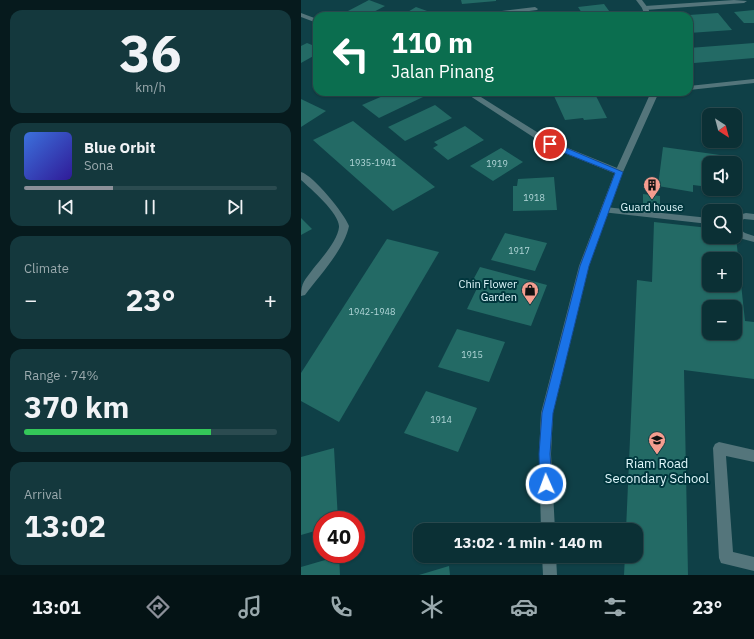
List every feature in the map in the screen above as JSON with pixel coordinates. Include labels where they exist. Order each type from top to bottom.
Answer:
[{"type":"street","points":[[639,0],[646,12]]},
{"type":"street","points":[[645,8],[744,1]]},
{"type":"street","points":[[510,12],[535,9]]},
{"type":"street","points":[[301,15],[313,20]]},
{"type":"street","points":[[693,88],[754,81]]},
{"type":"street","points":[[474,96],[550,144],[619,172]]},
{"type":"street","points":[[548,523],[545,454],[547,413],[584,266],[619,172],[653,96]]},
{"type":"street","points":[[301,174],[341,216],[345,227],[341,238],[301,292]]},
{"type":"street","points":[[605,210],[702,220]]},
{"type":"street","points":[[742,216],[754,216]]},
{"type":"street","points":[[742,236],[754,239]]},
{"type":"street","points":[[754,456],[719,448],[727,558],[754,564]]},
{"type":"street","points":[[549,563],[550,575]]},
{"type":"building","points":[[369,0],[385,6],[374,12],[348,11]]},
{"type":"building","points":[[461,0],[496,0],[496,1],[462,4]]},
{"type":"building","points":[[604,4],[610,12],[581,12],[578,7]]},
{"type":"building","points":[[416,7],[430,12],[408,12]]},
{"type":"building","points":[[754,10],[754,23],[744,23],[734,12]]},
{"type":"building","points":[[718,13],[732,30],[693,33],[693,15]]},
{"type":"building","points":[[307,43],[313,45],[313,56],[301,63],[301,46]]},
{"type":"building","points":[[754,43],[754,58],[694,63],[693,48]]},
{"type":"building","points":[[383,96],[423,97],[379,118],[362,105]]},
{"type":"building","points":[[554,96],[596,96],[607,118],[584,120],[583,118],[565,120]]},
{"type":"building","points":[[301,99],[326,111],[301,127]]},
{"type":"building","points":[[435,105],[452,118],[405,141],[388,127]]},
{"type":"building","points":[[353,121],[435,187],[393,211],[313,140]]},
{"type":"building","points":[[465,126],[484,140],[448,160],[433,148],[438,145],[434,142]]},
{"type":"building","points":[[663,147],[720,155],[702,156],[702,186],[693,185],[693,192],[658,186]]},
{"type":"building","points":[[501,148],[523,162],[493,181],[470,166]]},
{"type":"building","points":[[554,177],[557,210],[513,211],[513,186],[517,186],[518,179]]},
{"type":"building","name":"Guard house","points":[[643,194],[660,196],[660,205],[643,203]]},
{"type":"building","points":[[301,218],[312,229],[301,235]]},
{"type":"building","name":"Riam Road Secondary School","points":[[654,222],[702,227],[702,244],[737,244],[738,252],[702,252],[702,292],[742,292],[745,321],[754,322],[754,379],[684,370],[688,575],[624,575],[625,563],[643,563],[643,523],[626,523],[637,280],[652,282]]},
{"type":"building","points":[[505,233],[547,243],[535,271],[491,260]]},
{"type":"building","points":[[387,239],[439,252],[339,422],[301,401],[301,373]]},
{"type":"building","points":[[480,267],[547,285],[531,326],[467,309],[480,282],[473,280]]},
{"type":"building","points":[[457,329],[505,342],[489,382],[438,367]]},
{"type":"building","points":[[426,391],[477,408],[458,452],[404,433]]},
{"type":"building","points":[[334,448],[338,511],[313,511],[313,532],[301,535],[301,457]]},
{"type":"building","points":[[315,563],[339,563],[340,575],[301,575],[301,567]]},
{"type":"building","points":[[449,566],[450,575],[419,575]]},
{"type":"place","name":"Guard house","points":[[652,200]]},
{"type":"place","name":"Chin Flower Garden","points":[[530,305]]},
{"type":"place","name":"Riam Road Secondary School","points":[[657,455]]},
{"type":"route","points":[[546,484],[545,433],[547,413],[584,266],[619,172],[550,144]]}]
